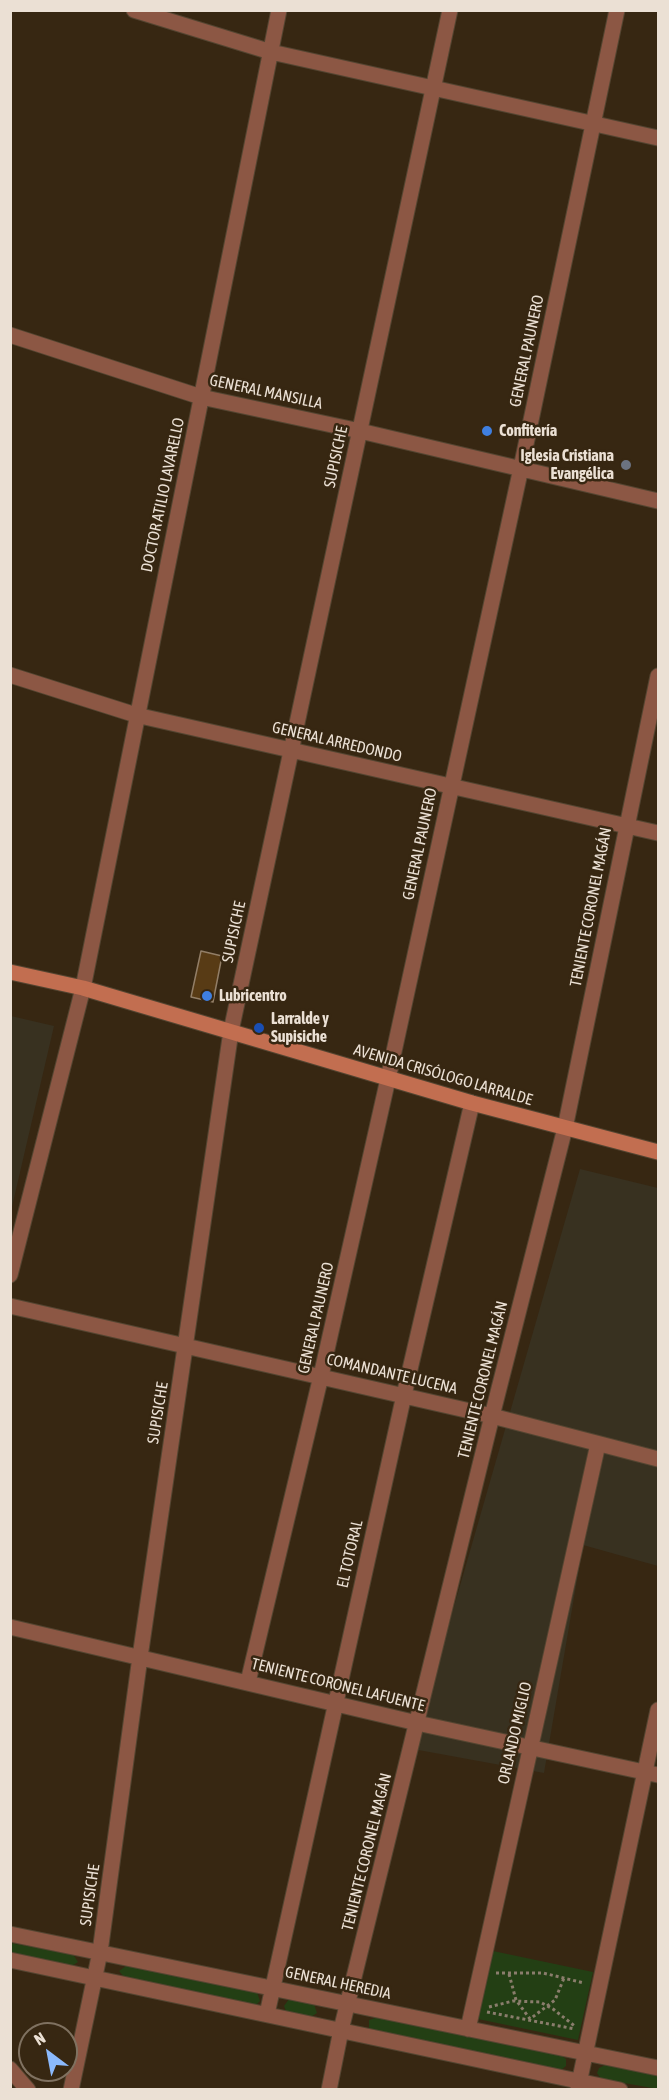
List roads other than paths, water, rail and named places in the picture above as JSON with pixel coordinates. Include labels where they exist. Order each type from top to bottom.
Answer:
[{"type":"main road","name":"AVENIDA CRISÓLOGO LARRALDE","points":[[10,972],[83,988],[472,1103],[658,1152]]},
{"type":"street","points":[[134,10],[271,52],[658,138]]},
{"type":"street","name":"DOCTOR ATILIO LAVARELLO","points":[[10,1275],[83,988],[279,10]]},
{"type":"street","name":"SUPISICHE","points":[[96,1979],[140,1657],[231,1031],[450,10]]},
{"type":"street","name":"GENERAL PAUNERO","points":[[248,1682],[321,1376],[388,1078],[521,468],[617,10]]},
{"type":"street","name":"GENERAL MANSILLA","points":[[10,335],[201,397],[360,431],[658,501]]},
{"type":"street","name":"GENERAL ARREDONDO","points":[[10,675],[136,715],[658,833]]},
{"type":"street","name":"TENIENTE CORONEL MAGÁN","points":[[329,2090],[341,2030],[565,1128],[658,676]]},
{"type":"street","name":"EL TOTORAL","points":[[267,2014],[404,1395],[472,1103]]},
{"type":"street","name":"COMANDANTE LUCENA","points":[[10,1306],[187,1344],[404,1395],[658,1459]]},
{"type":"street","name":"ORLANDO MIGLIO","points":[[469,2021],[598,1444]]},
{"type":"street","name":"TENIENTE CORONEL LAFUENTE","points":[[10,1627],[417,1723],[652,1773]]},
{"type":"street","points":[[578,2085],[599,1986],[652,1773],[658,1710]]},
{"type":"street","name":"GENERAL HEREDIA","points":[[10,1934],[348,2003],[469,2021],[586,2053],[658,2068]]},
{"type":"street","points":[[10,1960],[341,2030],[578,2085],[620,2090]]},
{"type":"street","points":[[71,2090],[96,1979]]},
{"type":"street","points":[[10,2069],[28,2090]]},
{"type":"place","name":"Confitería","points":[[487,431]]},
{"type":"place","name":"Iglesia Cristiana Evangélica","points":[[626,465]]},
{"type":"place","name":"Lubricentro","points":[[207,996]]},
{"type":"place","name":"Larralde y Supisiche","points":[[259,1028]]}]
